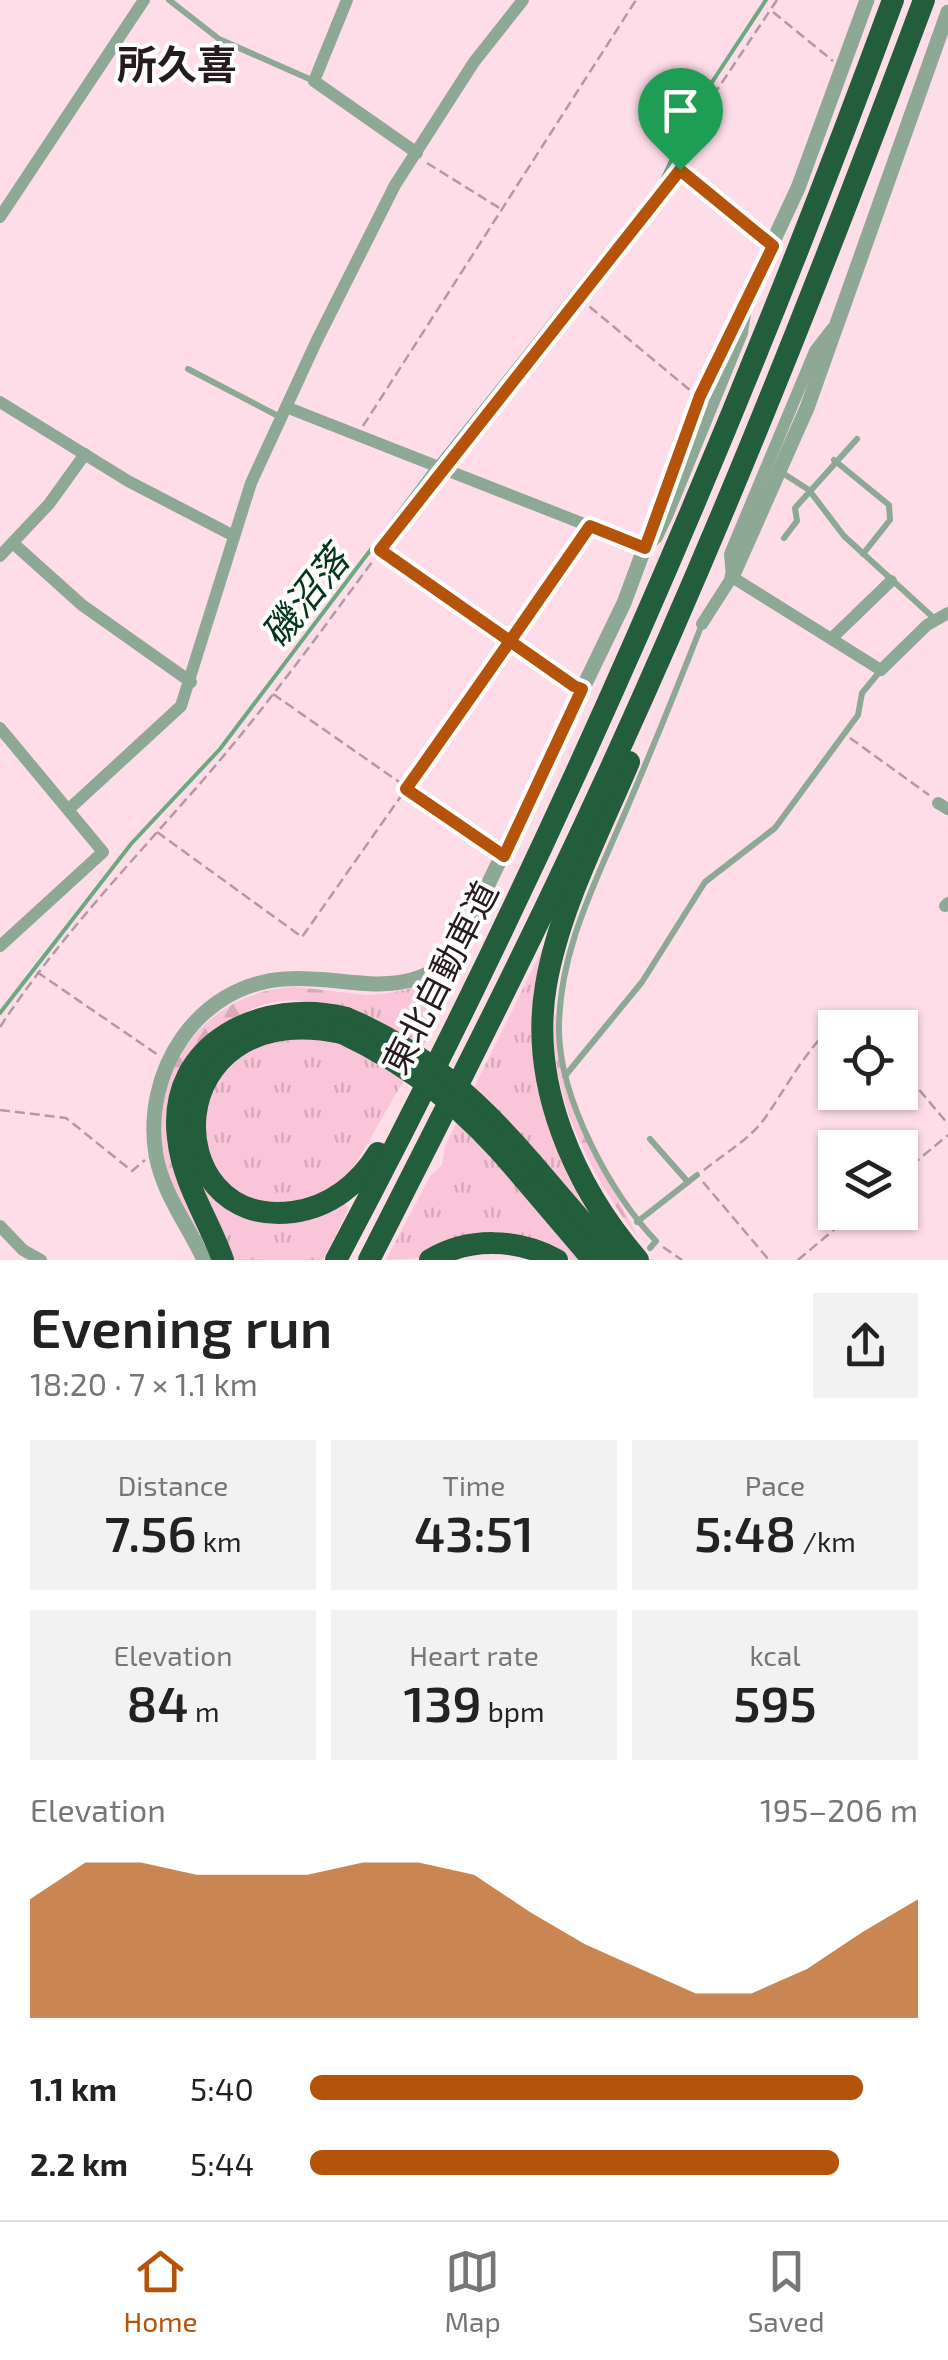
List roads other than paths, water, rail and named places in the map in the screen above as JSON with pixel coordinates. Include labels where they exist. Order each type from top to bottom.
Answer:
[{"type":"highway","name":"東北自動車道","points":[[336,1260],[532,870],[694,511],[894,0]]},
{"type":"highway","name":"東北自動車道","points":[[369,1260],[559,880],[686,598],[814,288],[924,0]]},
{"type":"highway","points":[[644,1254],[591,1196],[560,1123],[545,1069],[543,1011],[558,938],[657,696],[686,598]]},
{"type":"highway","points":[[344,1026],[276,1028],[241,1044],[209,1075],[195,1110],[195,1146],[201,1164],[231,1197],[264,1212],[282,1213],[324,1204],[357,1181],[376,1157],[494,924],[532,870]]},
{"type":"highway","points":[[223,1260],[185,1176],[179,1146],[180,1107],[192,1072],[211,1046],[255,1019],[285,1011],[344,1026],[416,1053],[476,1102],[593,1260]]},
{"type":"highway","points":[[525,1168],[615,1260]]},
{"type":"highway","points":[[430,1260],[461,1247],[490,1243],[516,1245],[556,1260]]},
{"type":"street","points":[[0,216],[144,0]]},
{"type":"street","points":[[347,0],[314,81],[417,152]]},
{"type":"street","points":[[69,810],[182,706],[234,536],[283,412],[395,185],[474,62],[523,0]]},
{"type":"street","points":[[204,1260],[170,1197],[156,1156],[154,1110],[168,1060],[190,1026],[242,988],[293,978],[392,986],[442,967],[462,942],[645,548],[700,396],[773,246],[867,0]]},
{"type":"street","points":[[702,624],[732,577],[781,472],[948,12]]},
{"type":"street","points":[[645,548],[657,537],[667,516],[742,333],[747,297]]},
{"type":"street","points":[[835,325],[808,368],[728,568],[732,577],[833,636],[881,670],[927,624],[944,622]]},
{"type":"street","points":[[0,402],[188,515],[234,536]]},
{"type":"street","points":[[283,412],[356,436],[645,548]]},
{"type":"street","points":[[0,556],[50,504],[85,454]]},
{"type":"street","points":[[14,544],[82,606],[192,682]]},
{"type":"street","points":[[833,636],[892,580]]},
{"type":"street","points":[[0,728],[103,852],[0,946]]},
{"type":"street","points":[[0,1226],[23,1250],[40,1260]]},
{"type":"lane","points":[[169,0],[219,39],[314,81]]},
{"type":"lane","points":[[188,369],[283,412]]},
{"type":"lane","points":[[784,538],[796,521],[795,508],[834,460],[857,439]]},
{"type":"lane","points":[[834,460],[888,506],[890,520],[864,554]]},
{"type":"lane","points":[[781,472],[809,490],[864,554],[944,622]]},
{"type":"lane","points":[[644,1254],[656,1242],[637,1222],[596,1149],[565,1076],[560,1001],[575,932],[702,624]]},
{"type":"lane","points":[[565,1076],[642,982],[705,882],[776,828],[845,734],[862,707],[862,694],[881,670]]},
{"type":"lane","points":[[650,1139],[688,1182]]},
{"type":"lane","points":[[637,1222],[698,1175]]},
{"type":"waterway","name":"磯沼落","points":[[437,463],[661,182],[697,105],[766,0]]},
{"type":"waterway","name":"磯沼落","points":[[0,1013],[131,844],[220,749],[431,470]]},
{"type":"district","name":"所久喜","points":[[177,63]]}]
